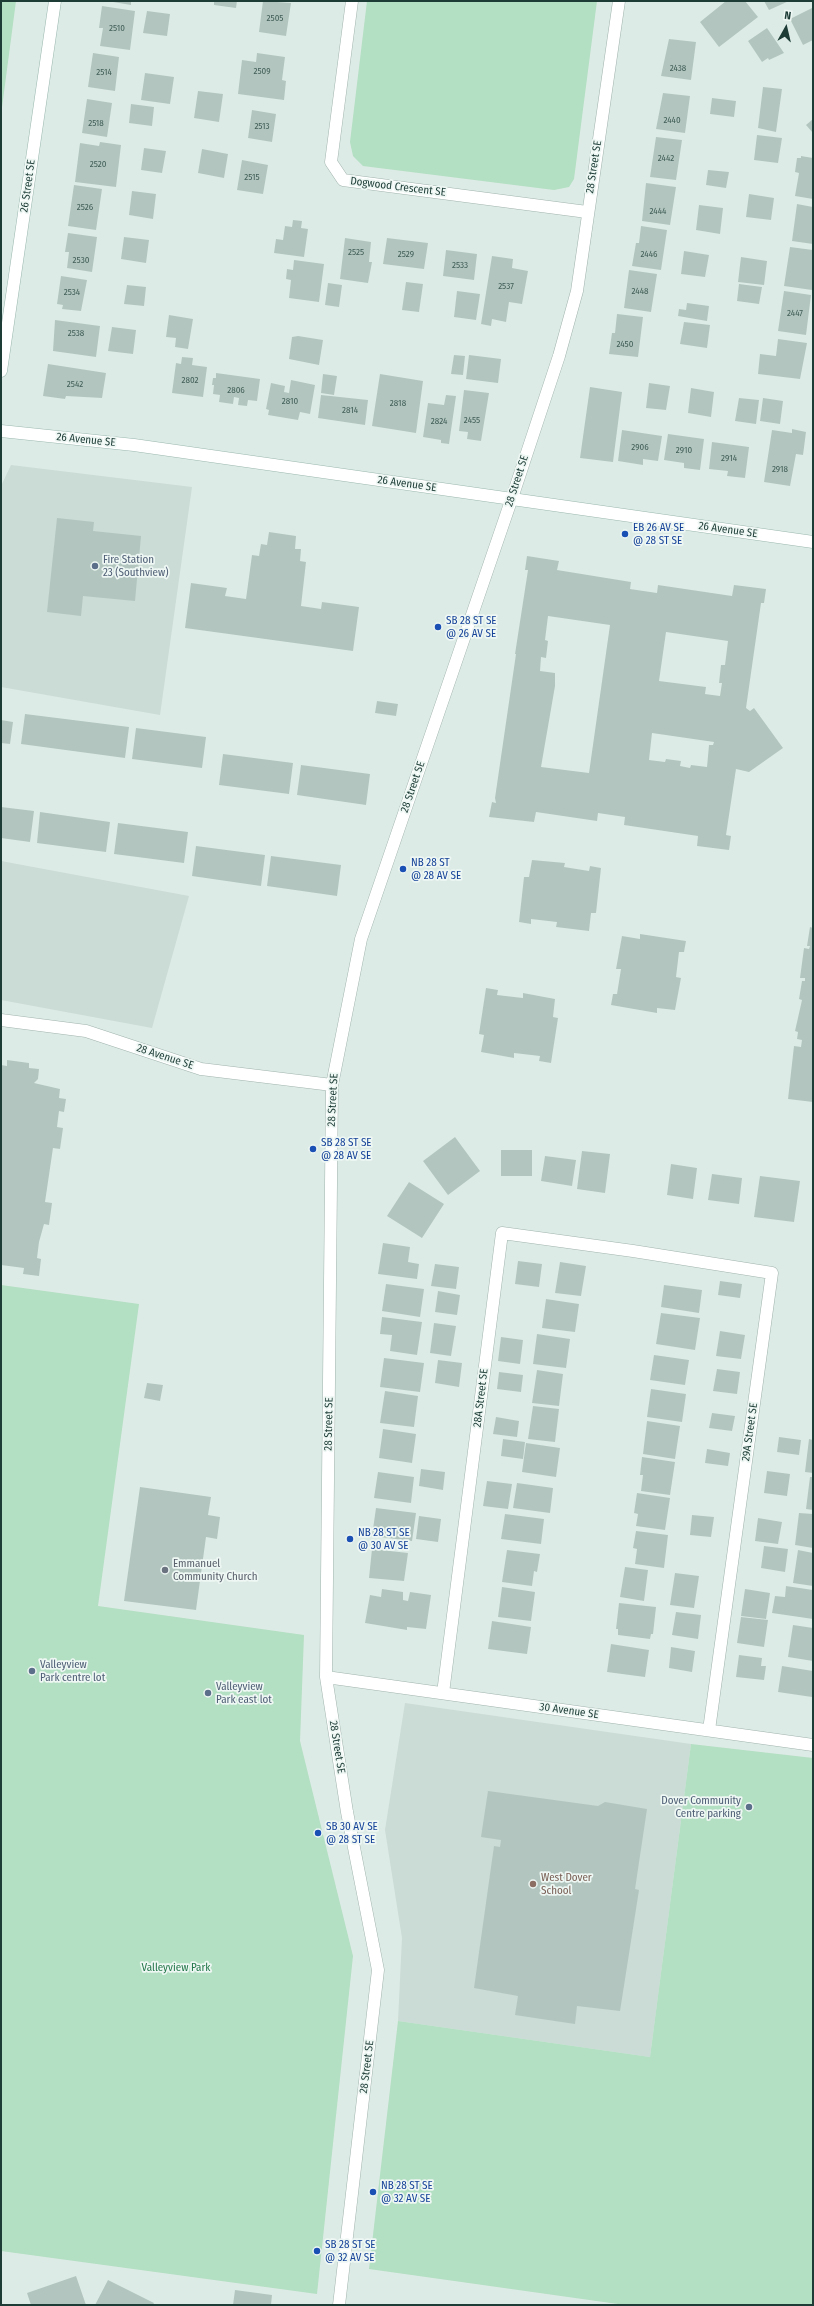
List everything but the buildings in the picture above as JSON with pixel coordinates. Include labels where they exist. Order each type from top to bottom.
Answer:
[{"type":"street","name":"26 Street SE","points":[[1,371],[55,1]]},
{"type":"street","name":"Dogwood Crescent SE","points":[[352,1],[332,162],[343,180],[587,212]]},
{"type":"street","name":"28 Street SE","points":[[339,2305],[378,1970],[347,1812],[326,1677],[332,1085],[361,939],[512,498],[559,356],[577,291],[587,212],[619,1]]},
{"type":"street","name":"26 Avenue SE","points":[[1,431],[134,445],[813,542]]},
{"type":"street","name":"28 Avenue SE","points":[[1,1020],[86,1031],[201,1069],[332,1085]]},
{"type":"street","name":"28A Street SE","points":[[443,1693],[502,1233],[633,1251]]},
{"type":"street","name":"29A Street SE","points":[[633,1251],[772,1273],[709,1730]]},
{"type":"street","name":"30 Avenue SE","points":[[326,1677],[813,1745]]},
{"type":"shaded area","points":[[11,465],[192,487],[160,715],[1,687],[1,486]]},
{"type":"shaded area","points":[[1,861],[189,896],[152,1028],[1,1000]]},
{"type":"shaded area","name":"West Dover School","points":[[405,1703],[691,1744],[650,2057],[398,2021],[402,1938],[385,1830]]},
{"type":"green space","points":[[1,1],[16,1],[1,115]]},
{"type":"green space","points":[[367,1],[597,1],[574,179],[569,187],[554,190],[363,166],[353,156],[350,142]]},
{"type":"green space","name":"Valleyview Park","points":[[1,1285],[139,1304],[98,1606],[304,1635],[300,1741],[353,1956],[317,2294],[1,2251]]},
{"type":"green space","points":[[691,1744],[813,1758],[813,2305],[625,2305],[369,2269],[398,2021],[650,2057]]},
{"type":"place","name":"EB 26 AV SE @ 28 ST SE","points":[[625,534]]},
{"type":"place","name":"Fire Station 23 (Southview)","points":[[95,566]]},
{"type":"place","name":"SB 28 ST SE @ 26 AV SE","points":[[438,627]]},
{"type":"place","name":"NB 28 ST @ 28 AV SE","points":[[403,869]]},
{"type":"place","name":"SB 28 ST SE @ 28 AV SE","points":[[313,1149]]},
{"type":"place","name":"NB 28 ST SE @ 30 AV SE","points":[[350,1539]]},
{"type":"place","name":"Emmanuel Community Church","points":[[165,1570]]},
{"type":"place","name":"Valleyview Park centre lot","points":[[32,1671]]},
{"type":"place","name":"Valleyview Park east lot","points":[[208,1693]]},
{"type":"place","name":"Dover Community Centre parking","points":[[749,1807]]},
{"type":"place","name":"SB 30 AV SE @ 28 ST SE","points":[[318,1833]]},
{"type":"place","name":"West Dover School","points":[[533,1884]]},
{"type":"place","name":"NB 28 ST SE @ 32 AV SE","points":[[373,2192]]},
{"type":"place","name":"SB 28 ST SE @ 32 AV SE","points":[[317,2251]]}]
